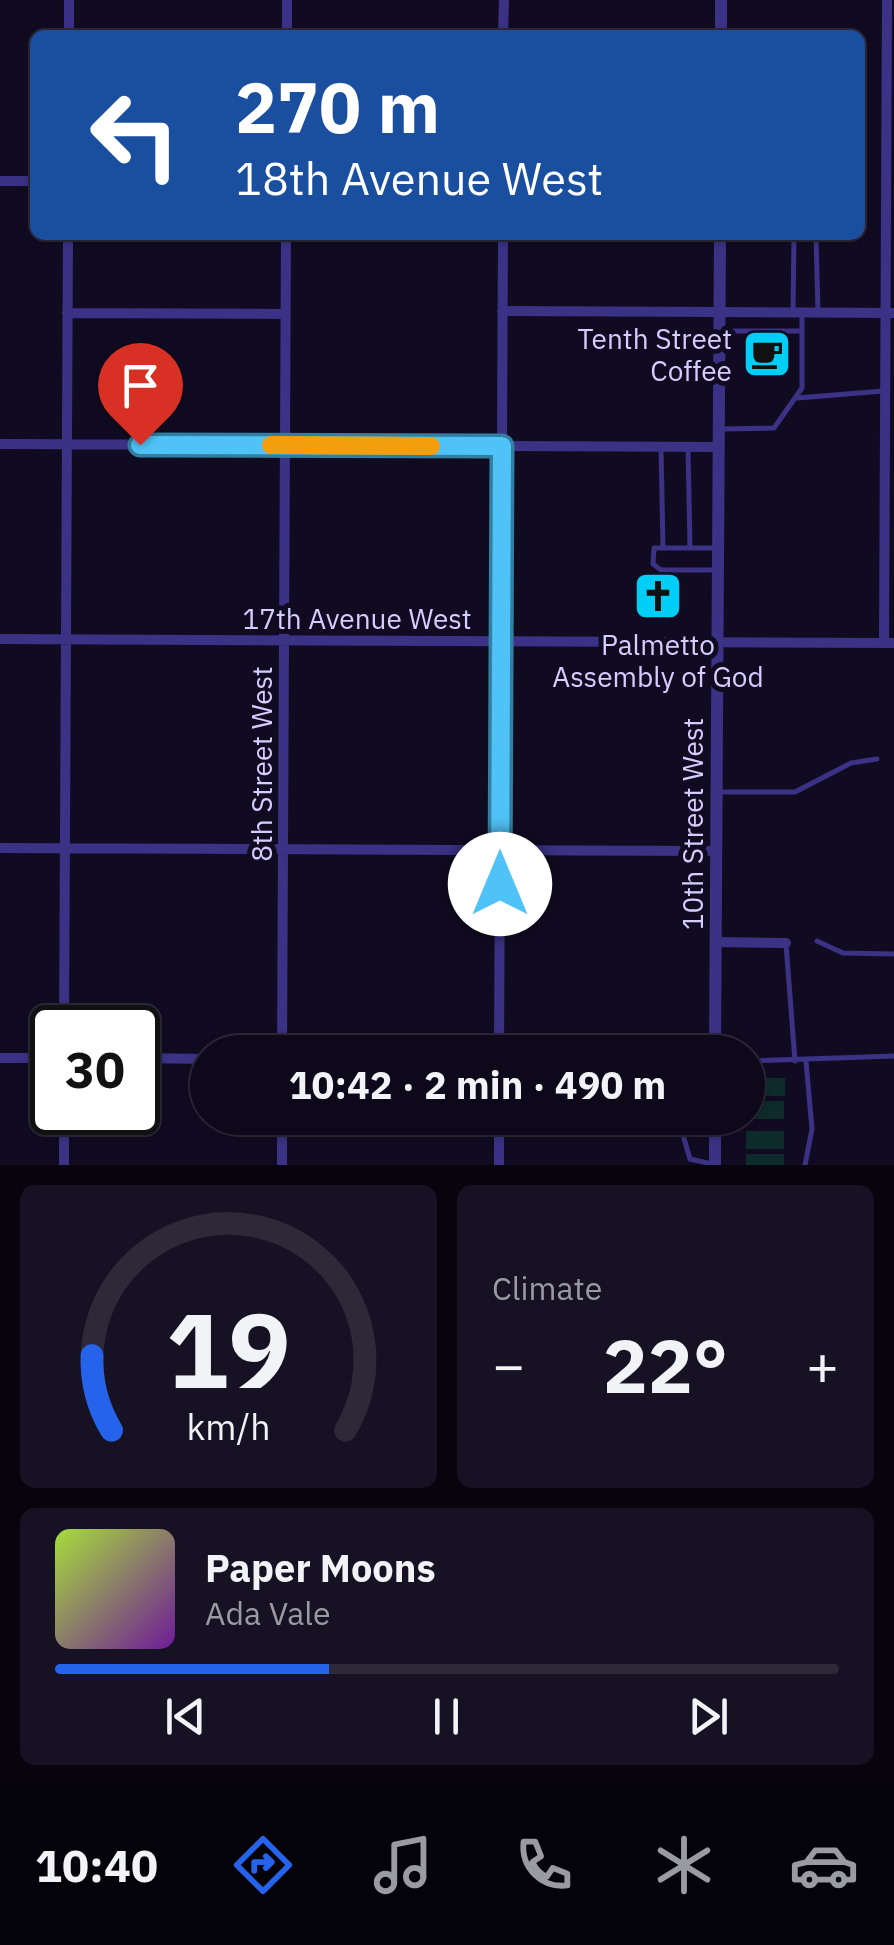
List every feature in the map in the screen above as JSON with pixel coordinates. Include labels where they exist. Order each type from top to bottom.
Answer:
[{"type":"street","points":[[68,30],[69,0]]},
{"type":"street","points":[[286,30],[287,0]]},
{"type":"street","points":[[504,0],[504,30]]},
{"type":"street","points":[[721,0],[721,30]]},
{"type":"street","points":[[886,0],[889,643]]},
{"type":"street","points":[[0,180],[30,181]]},
{"type":"street","points":[[64,1005],[68,240]]},
{"type":"street","name":"8th Street West","points":[[282,1035],[286,240]]},
{"type":"street","points":[[499,1035],[502,240]]},
{"type":"street","name":"10th Street West","points":[[715,1035],[720,240]]},
{"type":"street","points":[[502,311],[890,313]]},
{"type":"street","points":[[67,313],[285,314]]},
{"type":"street","points":[[0,444],[719,447]]},
{"type":"street","name":"17th Avenue West","points":[[0,639],[889,643]]},
{"type":"street","points":[[0,848],[716,851]]},
{"type":"street","points":[[716,942],[786,943]]},
{"type":"street","points":[[0,1058],[30,1058]]},
{"type":"street","points":[[160,1058],[190,1058]]},
{"type":"street","points":[[64,1135],[64,1165]]},
{"type":"street","points":[[282,1135],[282,1165]]},
{"type":"street","points":[[499,1135],[499,1165]]},
{"type":"street","points":[[714,1165],[715,1135]]},
{"type":"lane","points":[[719,429],[774,428],[802,388],[794,240]]},
{"type":"lane","points":[[816,240],[818,312]]},
{"type":"lane","points":[[720,331],[802,331]]},
{"type":"lane","points":[[797,398],[885,391]]},
{"type":"lane","points":[[661,447],[662,548]]},
{"type":"lane","points":[[688,447],[690,548]]},
{"type":"lane","points":[[718,548],[654,548],[653,564],[660,570],[718,570]]},
{"type":"lane","points":[[717,792],[795,792],[850,763],[877,759]]},
{"type":"lane","points":[[818,941],[843,954],[894,954]]},
{"type":"lane","points":[[786,943],[795,1061]]},
{"type":"lane","points":[[765,1061],[894,1056]]},
{"type":"lane","points":[[805,1165],[812,1128],[806,1061]]},
{"type":"lane","points":[[683,1135],[695,1164],[714,1165]]},
{"type":"green space","points":[[765,1078],[785,1078],[785,1096],[765,1096]]},
{"type":"green space","points":[[765,1101],[784,1101],[784,1119],[765,1119]]},
{"type":"green space","points":[[784,1131],[784,1149],[746,1149],[746,1135]]},
{"type":"green space","points":[[746,1154],[784,1154],[784,1165],[746,1165]]},
{"type":"slow traffic","points":[[271,445],[431,446]]},
{"type":"place","name":"Tenth Street Coffee","points":[[767,354]]},
{"type":"place","name":"Palmetto Assembly of God","points":[[658,596]]},
{"type":"route","points":[[140,445],[502,446],[500,884]]}]
